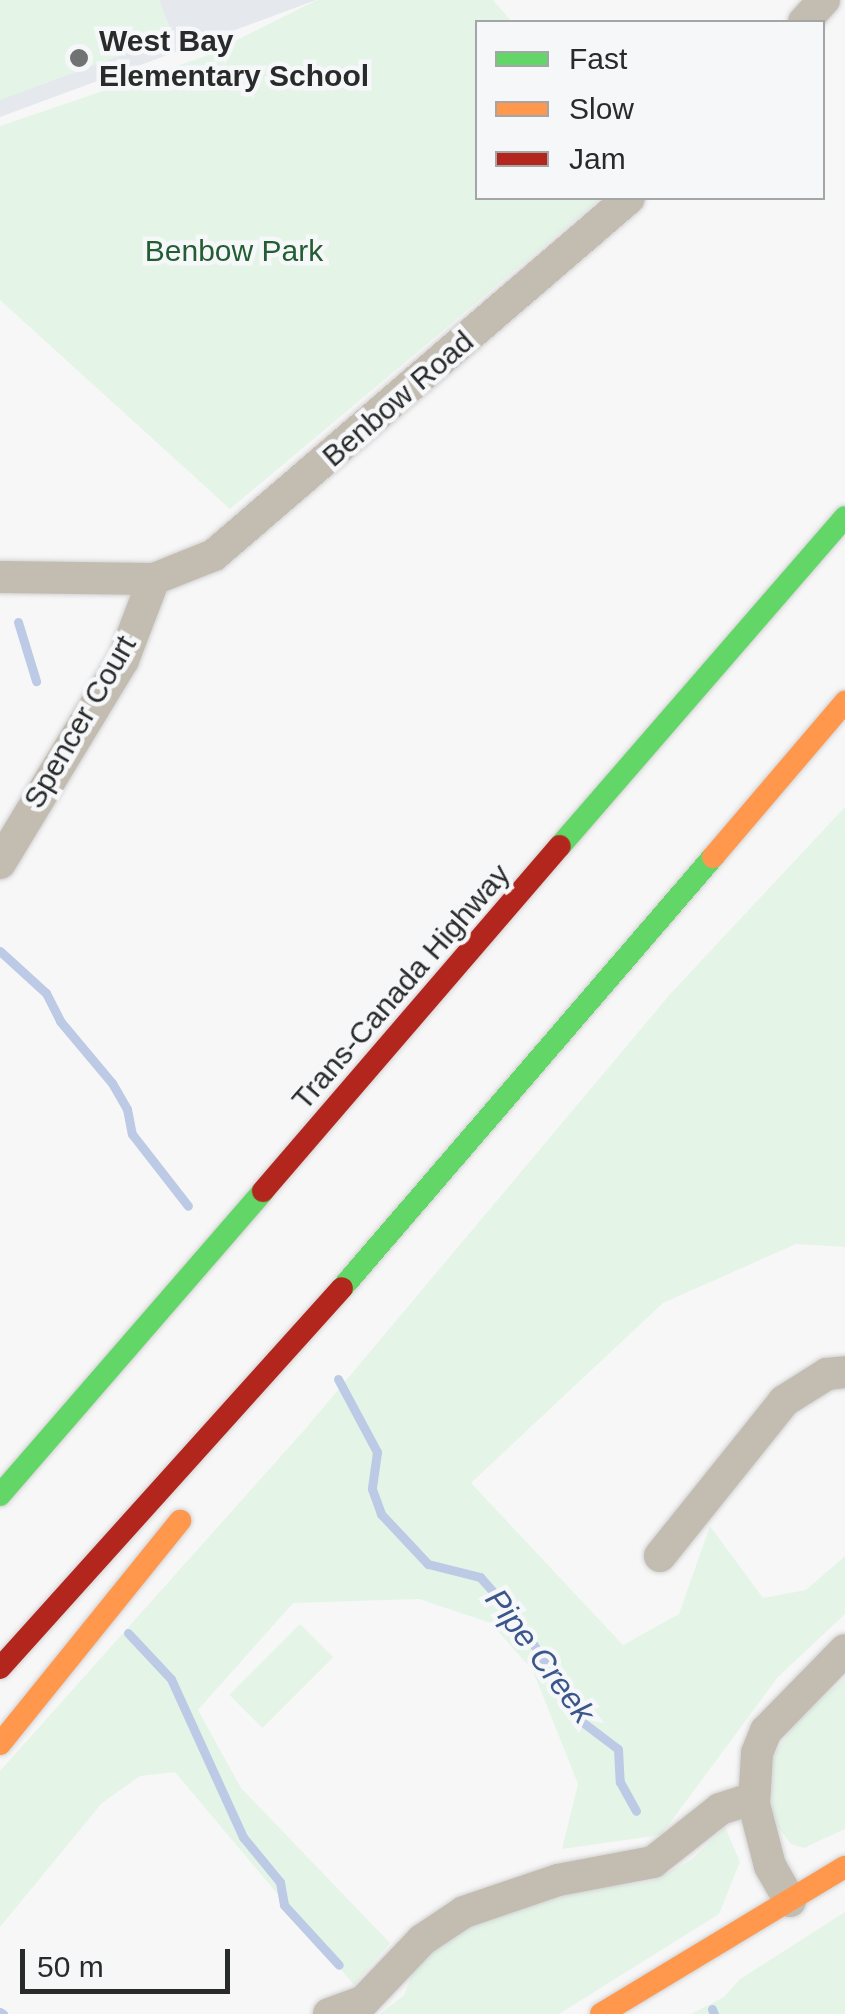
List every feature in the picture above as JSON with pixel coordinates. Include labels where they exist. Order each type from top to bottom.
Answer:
[{"type":"main road","name":"Trans-Canada Highway","points":[[0,1495],[845,518]]},
{"type":"main road","points":[[0,1668],[538,1065],[845,702]]},
{"type":"main road","points":[[309,1363],[538,1065]]},
{"type":"main road","points":[[0,1478],[99,1382]]},
{"type":"main road","points":[[0,1744],[202,1495]]},
{"type":"main road","points":[[601,2014],[845,1867]]},
{"type":"street","points":[[806,20],[824,0]]},
{"type":"street","name":"Benbow Road","points":[[154,578],[214,555],[627,200]]},
{"type":"street","points":[[0,576],[154,578]]},
{"type":"street","name":"Spencer Court","points":[[0,863],[123,660],[154,578]]},
{"type":"street","points":[[660,1556],[784,1401],[828,1374],[845,1372]]},
{"type":"street","points":[[790,1901],[770,1866],[753,1798],[757,1754],[766,1732],[845,1650]]},
{"type":"street","points":[[330,2014],[364,2001],[422,1940],[464,1912],[558,1880],[653,1862],[720,1809],[753,1798]]},
{"type":"shaded area","name":"West Bay Elementary School","points":[[0,0],[316,0],[0,117]]},
{"type":"green space","name":"West Bay Elementary School","points":[[0,0],[159,0],[173,36],[0,100]]},
{"type":"green space","name":"Benbow Park","points":[[317,0],[493,0],[510,20],[475,20],[475,200],[599,200],[230,509],[0,300],[0,126],[203,57]]},
{"type":"green space","points":[[845,807],[845,1247],[796,1244],[663,1303],[471,1483],[623,1645],[679,1614],[710,1526],[763,1598],[806,1590],[845,1556],[845,1614],[778,1677],[661,1835],[562,1849],[578,1784],[533,1671],[491,1623],[419,1599],[293,1603],[198,1710],[241,1788],[390,1943],[354,1985],[175,1772],[140,1776],[102,1803],[0,1927],[0,1771],[306,1428],[672,992]]},
{"type":"green space","points":[[300,1624],[333,1657],[263,1728],[229,1695]]},
{"type":"green space","points":[[845,1678],[845,1829],[804,1848],[791,1844],[777,1826],[767,1791],[768,1766],[795,1722]]},
{"type":"green space","points":[[725,1827],[740,1862],[719,1914],[559,2014],[380,2014],[404,1995],[414,1969],[443,1942],[492,1914],[588,1889],[650,1882],[691,1860]]},
{"type":"green space","points":[[845,1912],[845,2014],[691,2014],[724,1997],[740,1979]]},
{"type":"waterway","name":"Pipe Creek","points":[[18,622],[36,681]]},
{"type":"waterway","name":"Pipe Creek","points":[[0,951],[46,993],[60,1021],[112,1083],[127,1109],[132,1134],[188,1206]]},
{"type":"waterway","name":"Pipe Creek","points":[[338,1379],[377,1452],[372,1489],[381,1514],[428,1564],[480,1577],[519,1621],[581,1721],[618,1749],[620,1782],[636,1811]]},
{"type":"waterway","points":[[128,1633],[171,1679],[243,1837],[280,1882],[284,1905],[339,1965]]},
{"type":"waterway","name":"Pipe Creek","points":[[712,2009],[714,2014]]},
{"type":"traffic: fast","points":[[560,846],[845,517]]},
{"type":"traffic: fast","points":[[342,1288],[713,857]]},
{"type":"traffic: fast","points":[[0,1495],[263,1191]]},
{"type":"traffic: slow","points":[[713,857],[845,702]]},
{"type":"traffic: slow","points":[[0,1744],[180,1521]]},
{"type":"traffic: slow","points":[[601,2014],[845,1867]]},
{"type":"traffic: jam","points":[[263,1191],[560,846]]},
{"type":"traffic: jam","points":[[0,1668],[342,1288]]},
{"type":"place","name":"West Bay Elementary School","points":[[79,58]]}]
